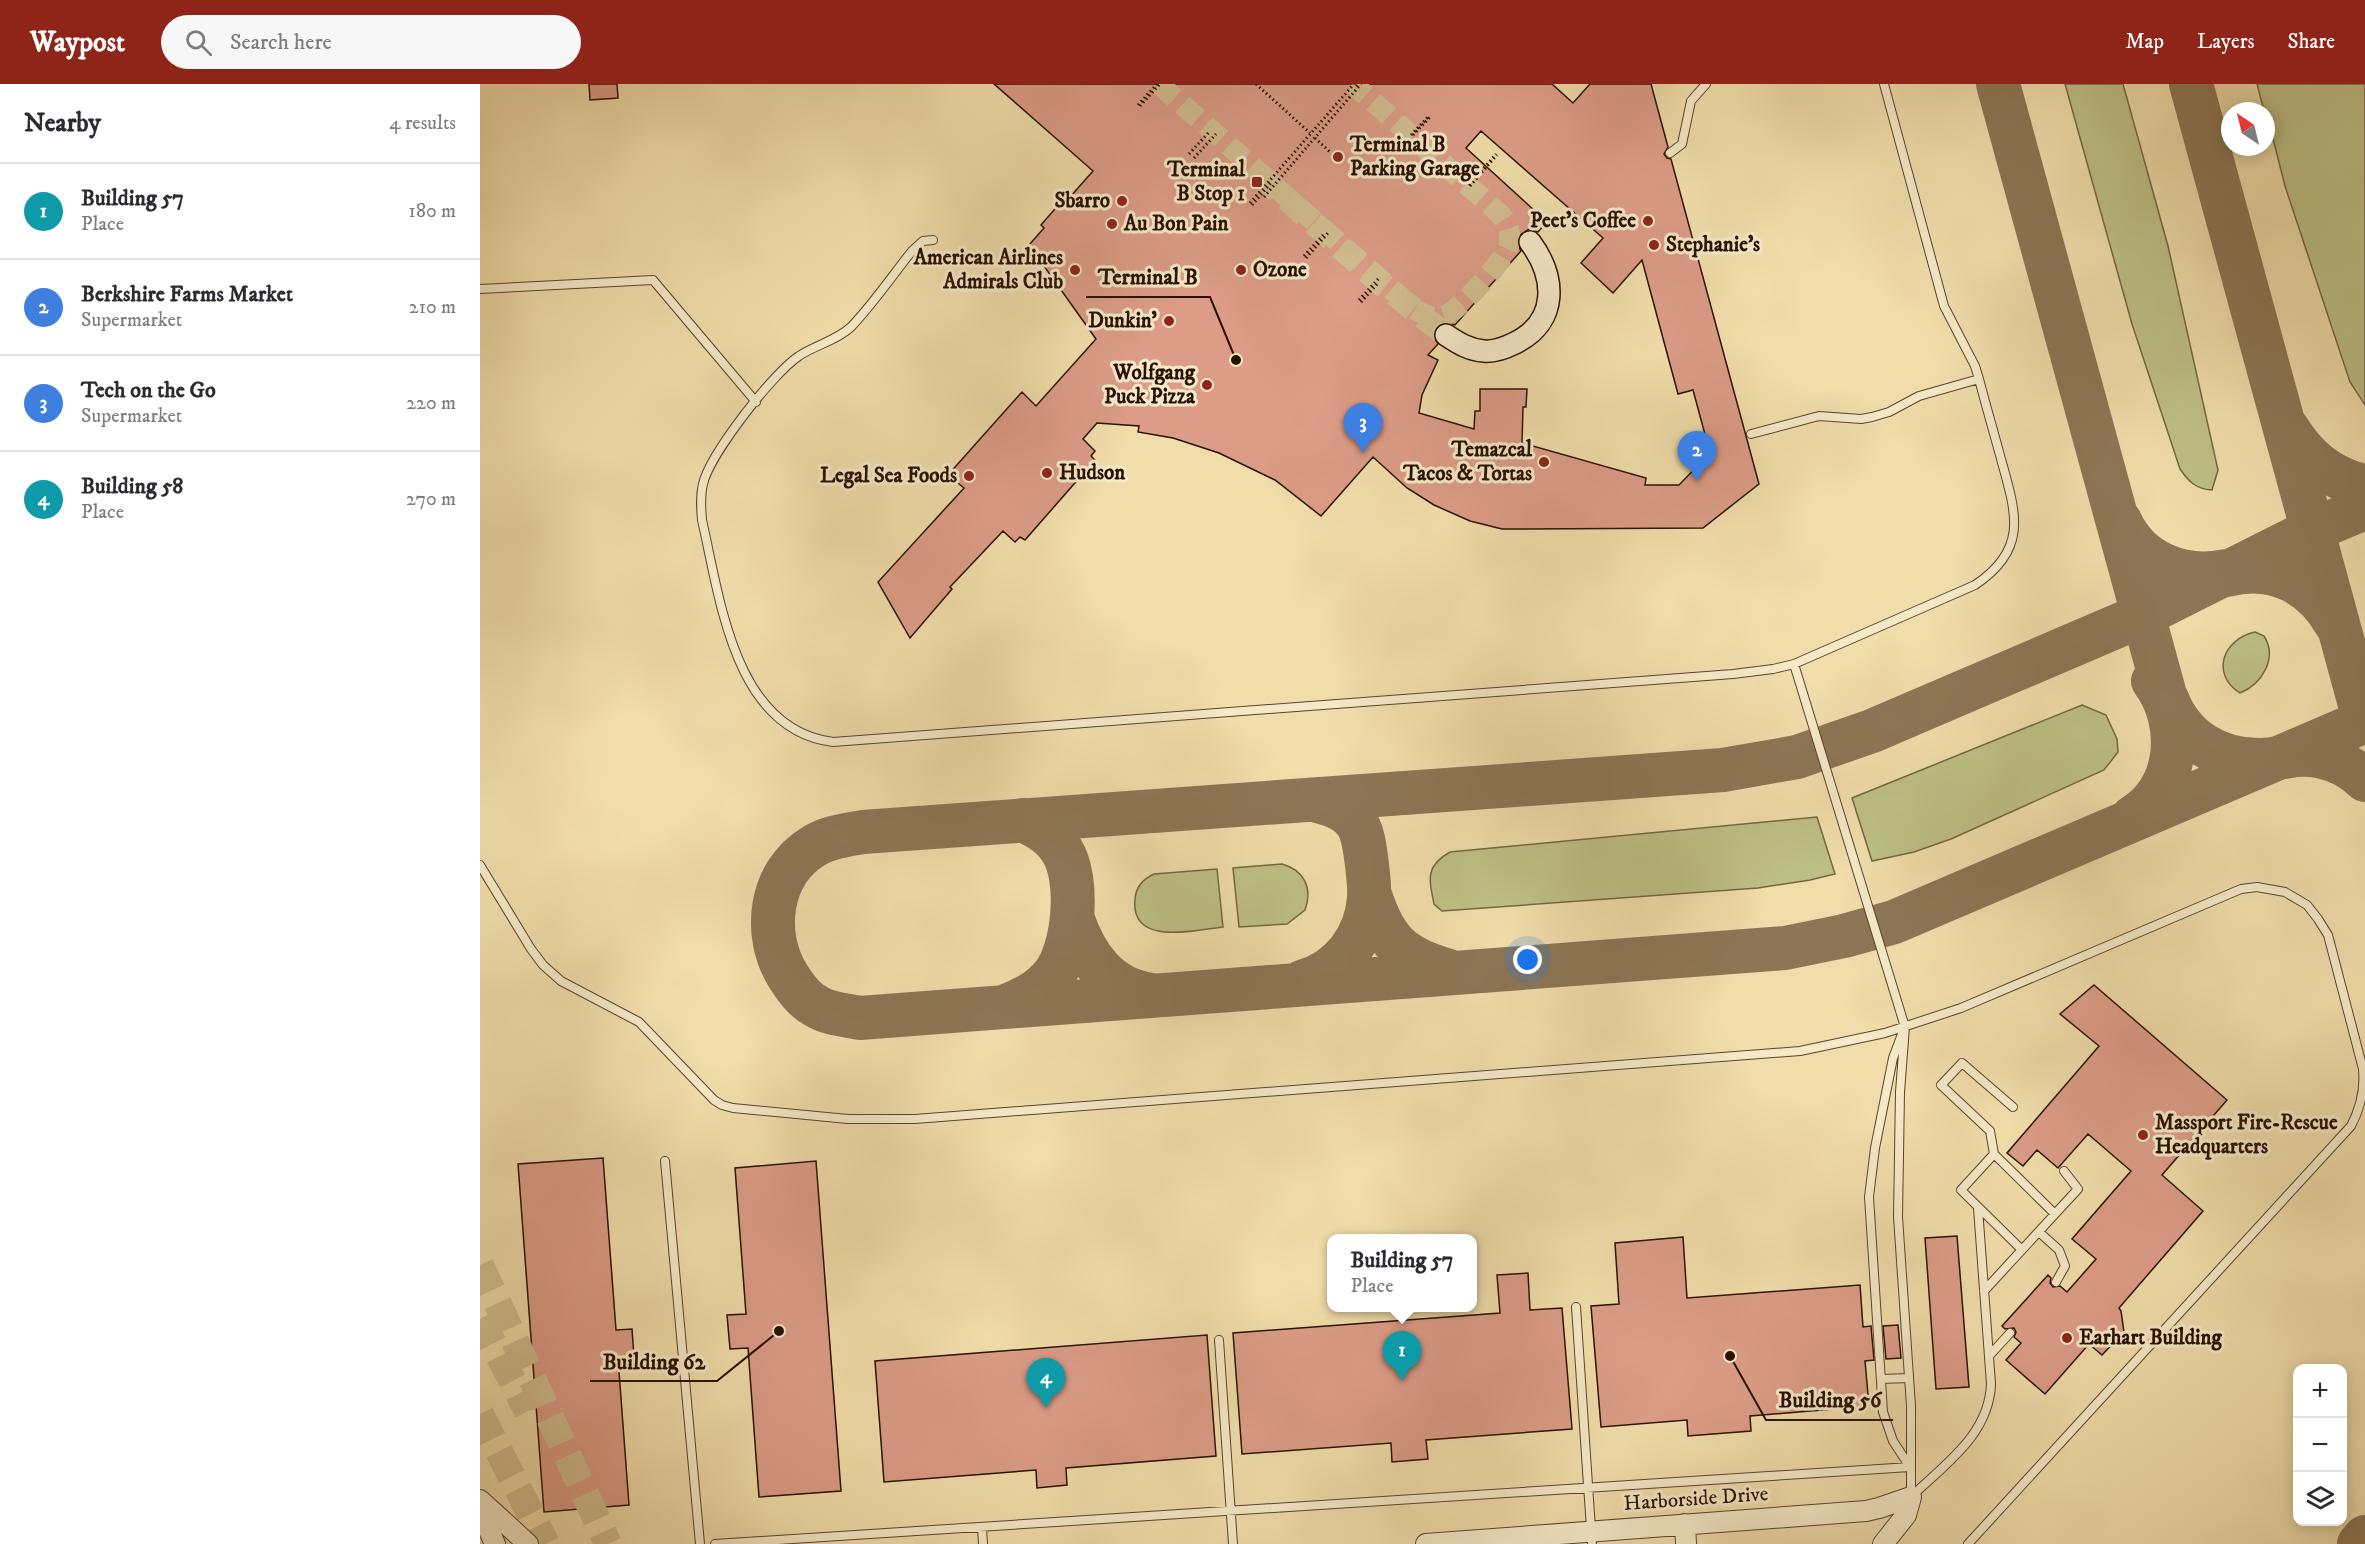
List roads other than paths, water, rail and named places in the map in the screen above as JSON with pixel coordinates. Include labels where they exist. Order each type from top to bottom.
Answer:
[{"type":"main road","points":[[1446,335],[1463,346],[1484,351],[1508,347],[1533,330],[1546,309],[1549,285],[1543,262],[1530,242]]},
{"type":"street","name":"Harborside Drive","points":[[1426,1544],[1685,1534],[1880,1508],[1911,1497]]},
{"type":"street","points":[[1883,1544],[1906,1515],[1911,1497]]},
{"type":"street","points":[[480,1501],[495,1544]]},
{"type":"street","points":[[488,1525],[528,1544]]},
{"type":"lane","points":[[1670,153],[1682,144],[1691,101],[1706,84]]},
{"type":"lane","points":[[933,240],[923,241],[912,251],[850,328],[831,341],[801,354],[787,365],[727,438],[710,465],[703,483],[700,504],[702,520],[727,631],[744,670],[770,711],[786,726],[811,738],[833,742],[1733,674],[1773,669],[1794,664],[1962,592],[1985,579],[2003,560],[2014,531],[2014,508],[1979,379],[1975,366],[1944,306],[1884,84]]},
{"type":"lane","points":[[480,289],[653,280],[756,402]]},
{"type":"lane","points":[[1751,434],[1819,416],[1861,419],[1872,417],[1889,412],[1919,396],[1979,379]]},
{"type":"lane","points":[[1794,664],[1905,1027],[1900,1092],[1898,1217],[1909,1378],[1911,1497]]},
{"type":"lane","points":[[480,865],[531,949],[551,973],[561,981],[639,1022],[714,1100],[733,1108],[848,1119],[915,1119],[1743,1057],[1831,1046],[1905,1027],[1961,1008],[2225,894],[2241,889],[2264,888],[2285,892],[2307,905],[2328,935],[2364,1082],[2360,1109],[2351,1126],[1968,1544]]},
{"type":"lane","points":[[1905,1027],[1893,1058],[1875,1148],[1869,1197],[1881,1379],[1887,1427],[1910,1467]]},
{"type":"lane","points":[[2013,1107],[1962,1063],[1941,1085],[1990,1131],[1994,1154],[2055,1214]]},
{"type":"lane","points":[[1994,1154],[1961,1190],[2022,1250]]},
{"type":"lane","points":[[665,1161],[700,1544]]},
{"type":"lane","points":[[1984,1291],[2078,1189],[2064,1171]]},
{"type":"lane","points":[[1911,1497],[1959,1451],[1980,1425],[1987,1411],[1990,1398],[1989,1356],[1978,1208]]},
{"type":"lane","points":[[2038,1232],[2059,1250],[2065,1266],[2056,1282]]},
{"type":"lane","points":[[1576,1307],[1591,1538]]},
{"type":"lane","points":[[1989,1356],[2010,1333]]},
{"type":"lane","points":[[1219,1340],[1233,1544]]},
{"type":"lane","points":[[1881,1379],[1909,1378]]},
{"type":"lane","points":[[715,1544],[1910,1467]]},
{"type":"lane","points":[[982,1528],[983,1544]]},
{"type":"tunnel","points":[[1159,84],[1414,309],[1432,317],[1444,316],[1460,305],[1500,261],[1509,244],[1508,228],[1500,214],[1353,84]]},
{"type":"tunnel","points":[[1260,175],[1379,282],[1446,335]]},
{"type":"tunnel","points":[[480,1265],[608,1544]]},
{"type":"tunnel","points":[[480,1319],[528,1411]]},
{"type":"tunnel","points":[[480,1414],[546,1544]]},
{"type":"place","name":"Terminal B Parking Garage","points":[[1338,157]]},
{"type":"place","name":"Terminal B Stop 1","points":[[1257,182]]},
{"type":"place","name":"Sbarro","points":[[1122,201]]},
{"type":"place","name":"Peet's Coffee","points":[[1648,221]]},
{"type":"place","name":"Au Bon Pain","points":[[1112,224]]},
{"type":"place","name":"Stephanie's","points":[[1654,245]]},
{"type":"place","name":"American Airlines Admirals Club","points":[[1075,270]]},
{"type":"place","name":"Ozone","points":[[1241,270]]},
{"type":"place","name":"Dunkin'","points":[[1169,321]]},
{"type":"place","name":"Terminal B","points":[[1236,360]]},
{"type":"place","name":"Wolfgang Puck Pizza","points":[[1207,385]]},
{"type":"place","name":"Tech on the Go","points":[[1363,453]]},
{"type":"place","name":"Temazcal Tacos & Tortas","points":[[1544,462]]},
{"type":"place","name":"Hudson","points":[[1047,473]]},
{"type":"place","name":"Legal Sea Foods","points":[[969,476]]},
{"type":"place","name":"Berkshire Farms Market","points":[[1697,481]]},
{"type":"place","name":"Massport Fire-Rescue Headquarters","points":[[2143,1135]]},
{"type":"place","name":"Building 62","points":[[779,1331]]},
{"type":"place","name":"Earhart Building","points":[[2067,1338]]},
{"type":"place","name":"Building 56","points":[[1730,1356]]},
{"type":"place","name":"Building 57","points":[[1402,1381]]},
{"type":"place","name":"Building 58","points":[[1046,1408]]}]
